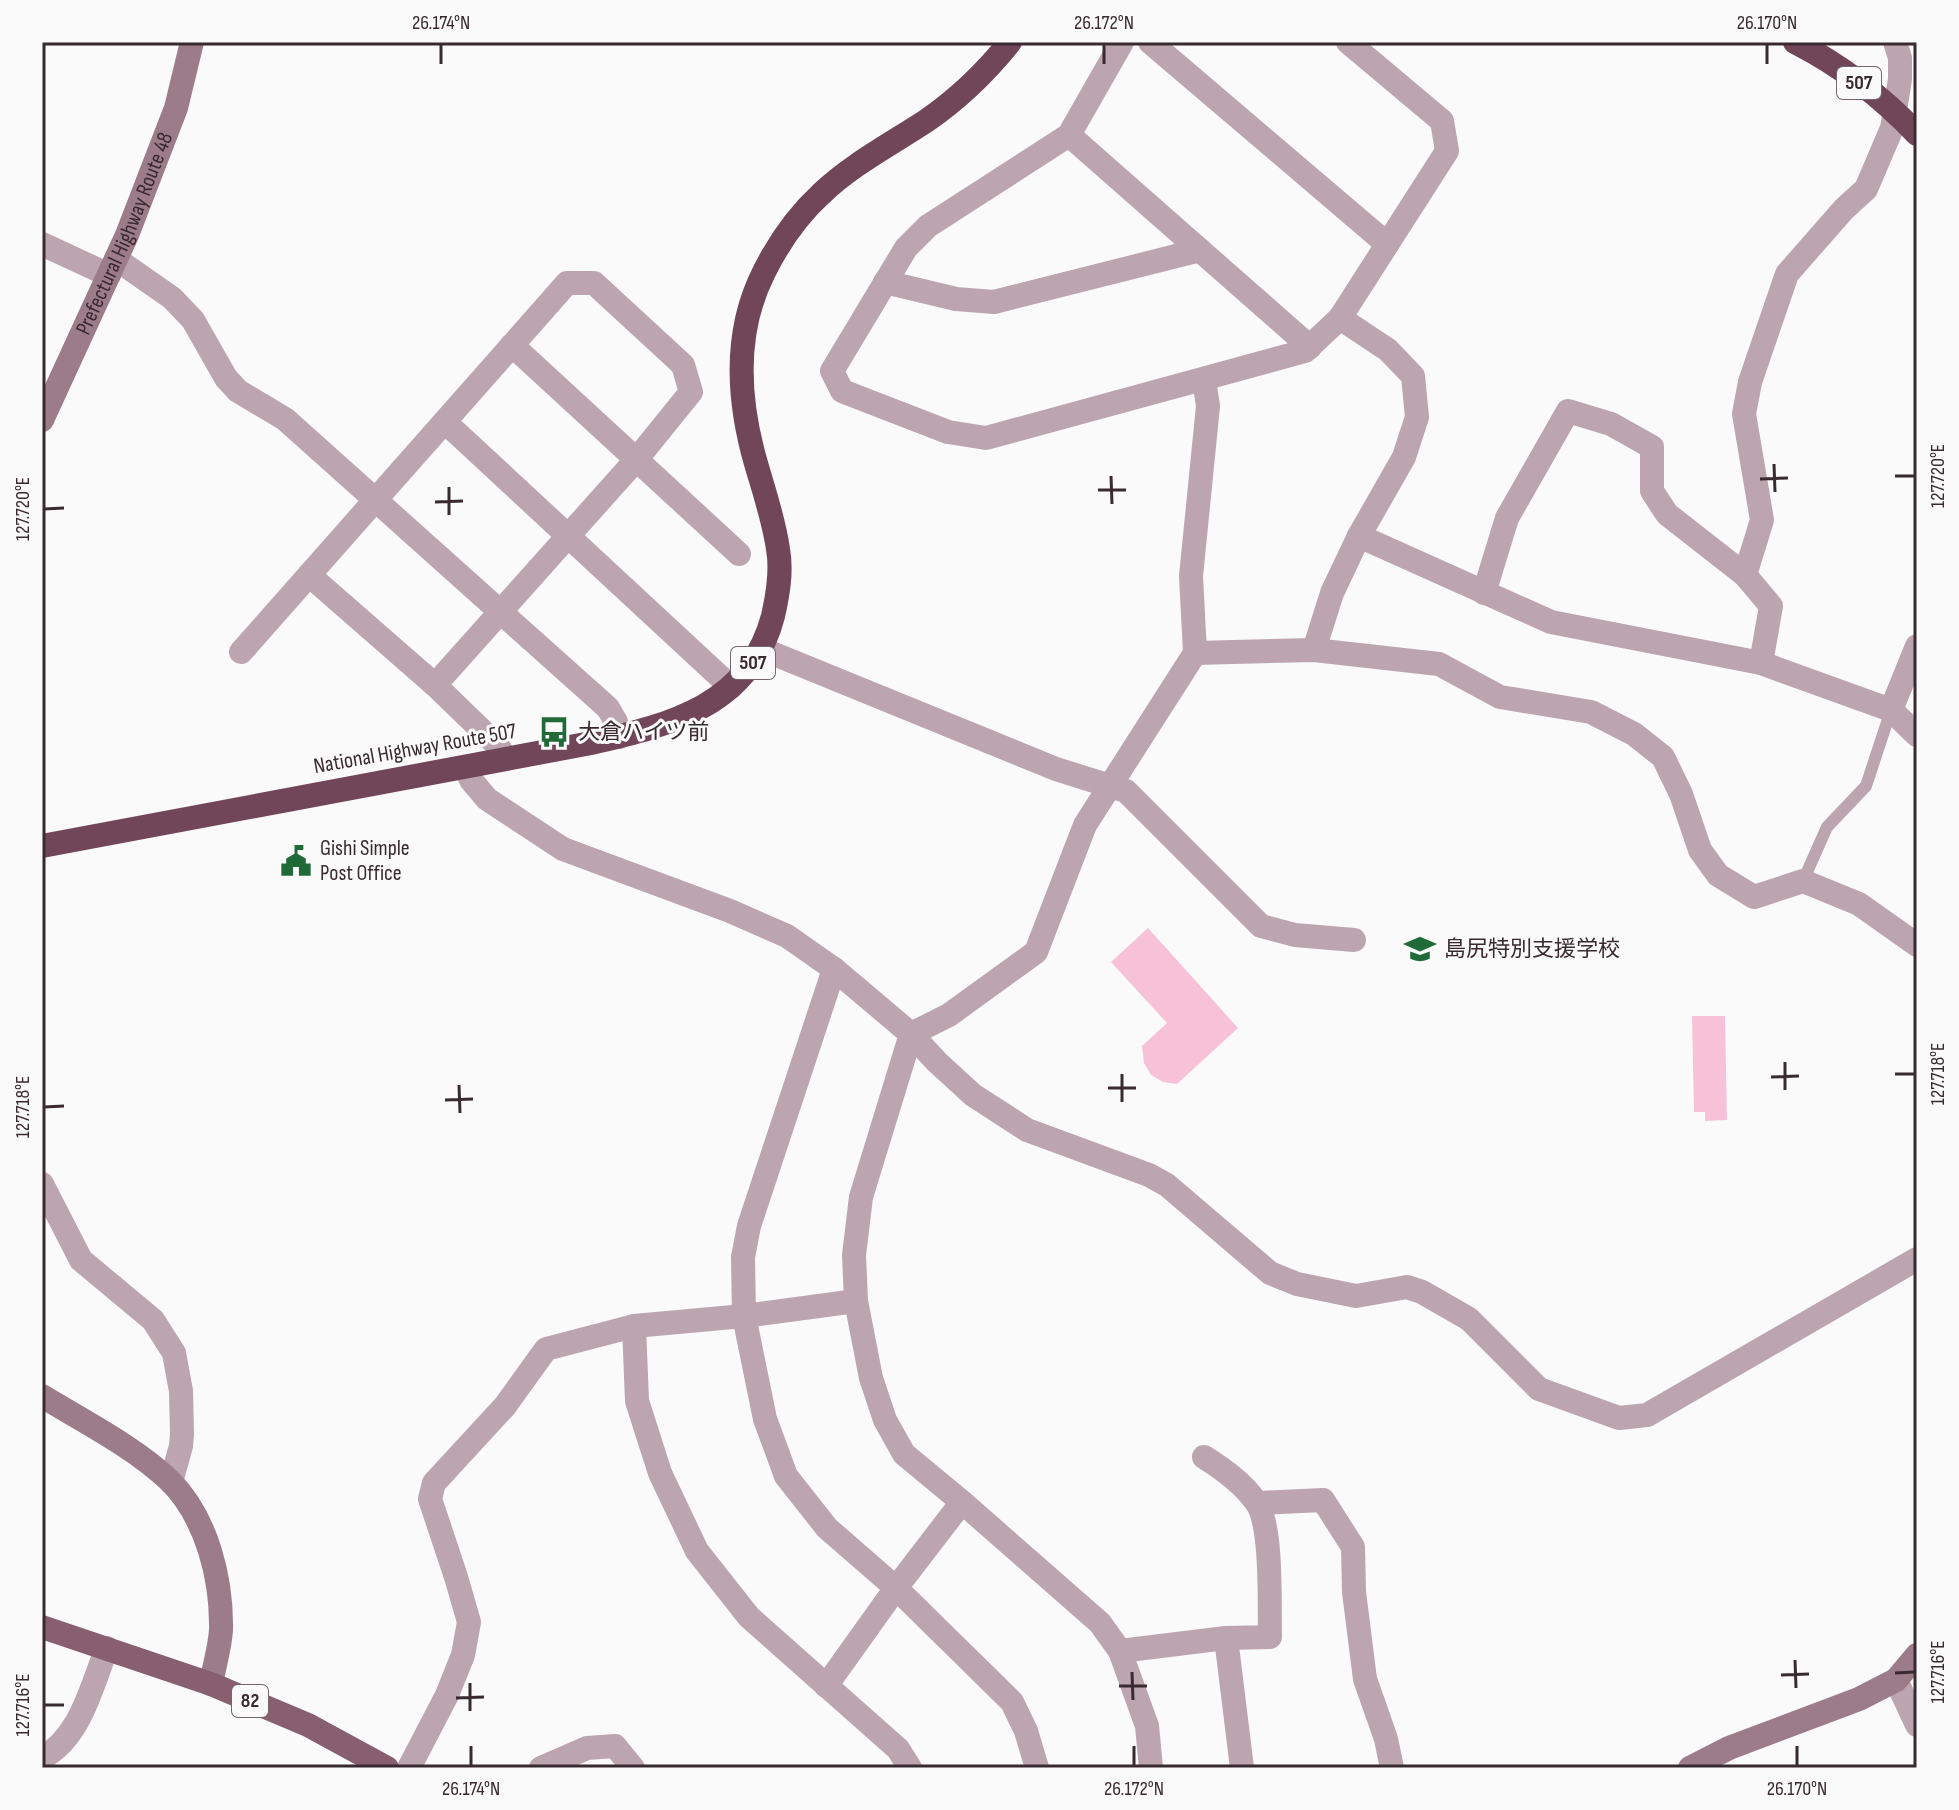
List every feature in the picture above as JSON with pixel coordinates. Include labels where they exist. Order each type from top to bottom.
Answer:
[{"type":"highway","name":"National Highway Route 507","points":[[42,846],[619,737],[664,725],[696,712],[731,687],[762,649],[777,600],[779,550],[744,417],[742,385],[746,325],[763,275],[789,230],[824,191],[929,119],[990,67],[1010,42]]},
{"type":"highway","name":"507","points":[[1795,42],[1819,54],[1895,111],[1917,134]]},
{"type":"main road","name":"82","points":[[42,1627],[211,1684],[308,1725],[387,1768]]},
{"type":"street","name":"Prefectural Highway Route 48","points":[[42,420],[112,267],[176,108],[192,42]]},
{"type":"street","points":[[1122,42],[1069,135],[928,226],[906,248],[832,371],[842,391],[948,432],[986,438],[1305,351],[1340,318],[1447,151],[1442,121],[1348,42]]},
{"type":"street","points":[[1150,42],[1387,244]]},
{"type":"street","points":[[1745,575],[1762,520],[1744,414],[1760,350],[1787,274],[1866,189],[1892,128],[1900,79],[1900,58],[1895,42]]},
{"type":"street","points":[[1069,135],[1310,347]]},
{"type":"street","points":[[42,244],[112,267],[172,298],[193,320],[226,378],[238,391],[285,419],[608,708],[616,722],[619,737]]},
{"type":"street","points":[[885,282],[956,299],[994,302],[1200,250]]},
{"type":"street","points":[[241,652],[567,283],[594,283],[683,365],[691,392],[636,460],[435,685]]},
{"type":"street","points":[[1314,650],[1332,593],[1359,536],[1404,457],[1417,417],[1413,376],[1388,350],[1340,318]]},
{"type":"street","points":[[512,345],[739,554]]},
{"type":"street","points":[[1151,1768],[1147,1726],[1120,1651],[1100,1623],[904,1454],[885,1420],[871,1378],[856,1301],[854,1255],[861,1197],[911,1034],[949,1015],[1036,952],[1085,825],[1195,653],[1191,576],[1208,406],[1204,380]]},
{"type":"street","points":[[1484,593],[1507,518],[1568,411],[1611,424],[1652,447],[1652,491],[1667,514],[1745,575],[1771,606],[1761,663]]},
{"type":"street","points":[[445,422],[731,687]]},
{"type":"street","points":[[1359,536],[1551,622],[1761,663],[1891,710],[1917,735]]},
{"type":"street","points":[[309,575],[435,685],[498,746],[506,759]]},
{"type":"street","points":[[1891,710],[1917,646]]},
{"type":"street","points":[[762,649],[1056,769],[1126,791],[1261,926],[1295,935],[1354,940]]},
{"type":"street","points":[[1195,653],[1314,650],[1439,664],[1500,697],[1591,712],[1634,734],[1663,757],[1681,794],[1700,850],[1718,875],[1754,897],[1803,881],[1859,904],[1917,945]]},
{"type":"street","points":[[465,767],[471,780],[487,799],[563,849],[730,911],[787,936],[834,969],[911,1034],[973,1095],[1027,1130],[1149,1175],[1167,1185],[1270,1273],[1297,1284],[1356,1296],[1407,1287],[1422,1292],[1469,1319],[1539,1389],[1619,1418],[1647,1415],[1917,1259]]},
{"type":"street","points":[[834,969],[749,1226],[743,1257],[744,1316],[765,1419],[786,1476],[827,1528],[896,1588],[1012,1702],[1026,1731],[1037,1768]]},
{"type":"street","points":[[42,1184],[81,1260],[153,1320],[174,1353],[181,1391],[182,1434],[171,1482]]},
{"type":"street","points":[[409,1768],[447,1695],[463,1655],[469,1622],[430,1499],[434,1483],[505,1406],[546,1349],[634,1326],[856,1301]]},
{"type":"street","points":[[634,1326],[637,1401],[660,1473],[697,1551],[749,1617],[898,1749],[910,1768]]},
{"type":"street","points":[[42,1396],[133,1453],[171,1482],[196,1517],[214,1561],[221,1630],[211,1684]]},
{"type":"street","points":[[1120,1651],[1226,1638],[1270,1637],[1266,1523],[1258,1503],[1227,1472],[1204,1457]]},
{"type":"street","points":[[1258,1503],[1323,1500],[1353,1547],[1354,1592],[1365,1679],[1386,1739],[1392,1768]]},
{"type":"street","points":[[826,1686],[962,1502]]},
{"type":"street","points":[[1226,1638],[1242,1768]]},
{"type":"street","points":[[42,1758],[54,1752],[74,1730],[107,1648]]},
{"type":"street","points":[[1690,1768],[1729,1748],[1859,1699],[1896,1680],[1917,1655]]},
{"type":"street","points":[[1896,1680],[1917,1725]]},
{"type":"street","points":[[541,1768],[587,1748],[615,1746],[633,1768]]},
{"type":"lane","points":[[1803,881],[1827,827],[1866,786],[1891,710]]},
{"type":"building","points":[[1148,928],[1238,1028],[1177,1084],[1163,1082],[1151,1075],[1144,1063],[1142,1046],[1167,1023],[1111,962]]},
{"type":"building","points":[[1692,1016],[1725,1016],[1727,1120],[1705,1121],[1705,1112],[1694,1112]]},
{"type":"place","name":"大倉ハイツ前","points":[[554,732]]},
{"type":"place","name":"Gishi Simple Post Office","points":[[296,861]]},
{"type":"place","name":"島尻特別支援学校","points":[[1420,949]]}]
